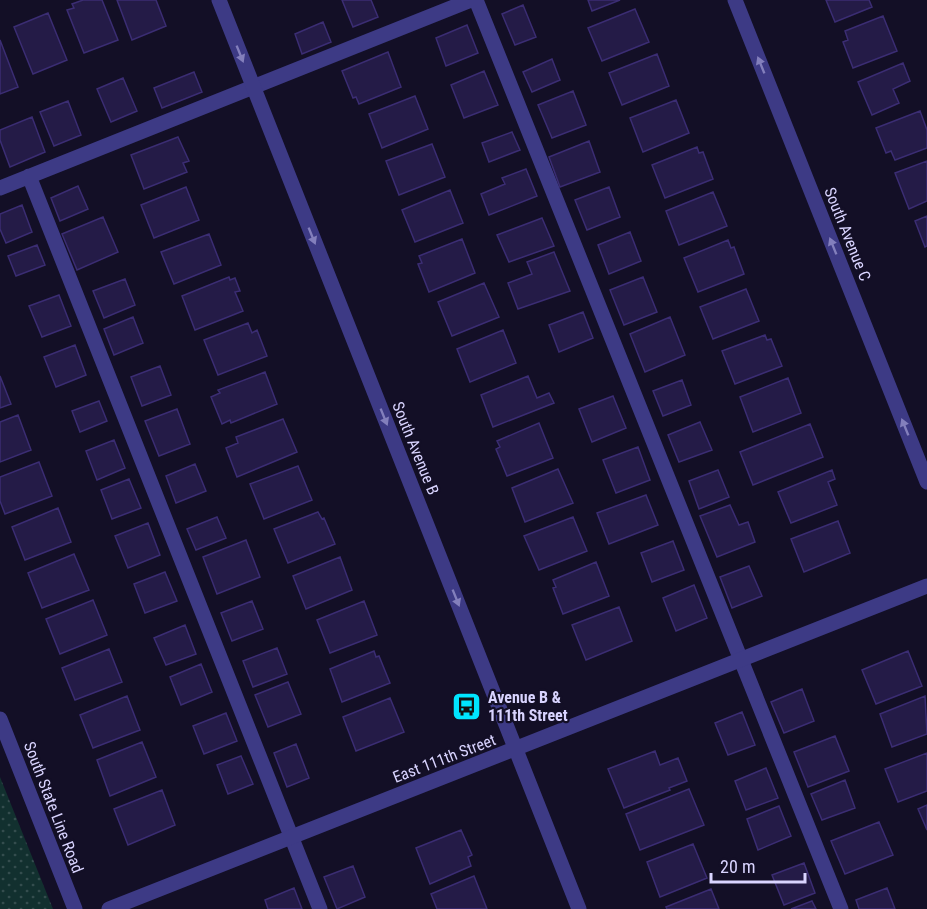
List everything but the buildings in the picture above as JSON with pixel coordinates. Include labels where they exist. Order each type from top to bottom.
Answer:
[{"type":"street","name":"South Avenue B","points":[[219,0],[579,909]]},
{"type":"street","points":[[0,188],[471,0]]},
{"type":"street","points":[[476,0],[841,909]]},
{"type":"street","name":"South Avenue C","points":[[735,0],[927,482]]},
{"type":"street","points":[[29,176],[320,909]]},
{"type":"street","name":"East 111th Street","points":[[109,909],[927,586]]},
{"type":"street","name":"South State Line Road","points":[[0,719],[75,909]]},
{"type":"green space","points":[[0,777],[53,909],[0,909]]},
{"type":"place","name":"Avenue B & 111th Street","points":[[467,706]]}]
